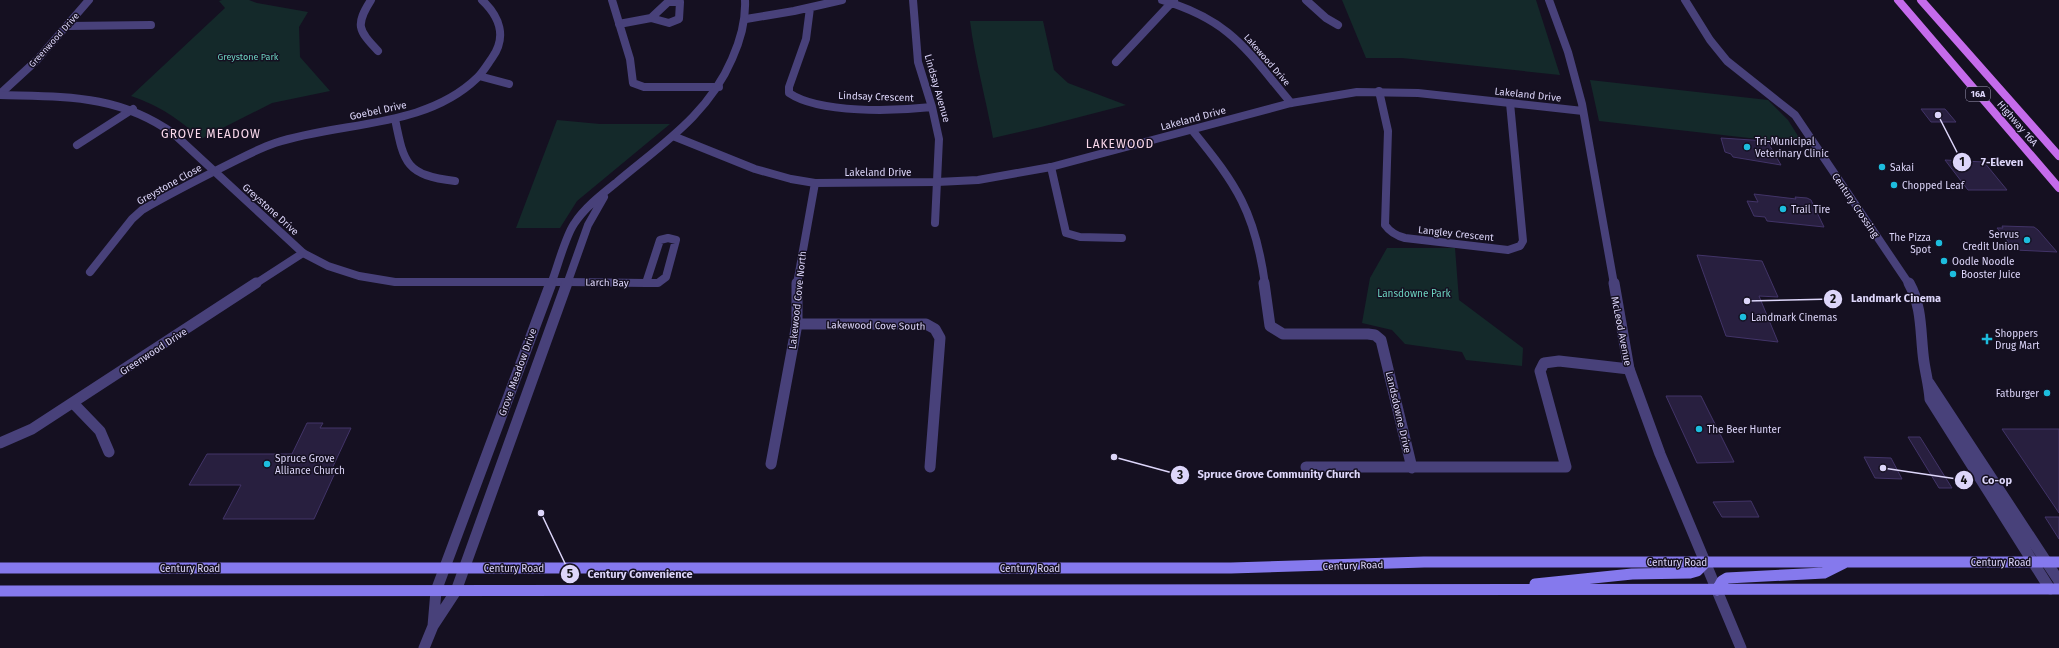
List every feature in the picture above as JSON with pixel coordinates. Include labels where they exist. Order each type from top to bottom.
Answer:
[{"type":"main road","name":"Highway 16A","points":[[1898,0],[2059,188]]},
{"type":"main road","name":"Highway 16A","points":[[1921,0],[2059,156]]},
{"type":"main road","name":"Century Road","points":[[0,568],[1231,568],[1424,562],[2059,562]]},
{"type":"main road","points":[[1477,590],[1632,574],[1685,574],[1697,571],[1706,562]]},
{"type":"main road","points":[[1717,590],[1722,581],[1727,578],[1785,576],[1824,572],[1846,562]]},
{"type":"main road","points":[[0,591],[1717,590],[2056,586]]},
{"type":"street","name":"Greenwood Drive","points":[[0,94],[37,60],[89,0]]},
{"type":"street","points":[[371,0],[359,23],[361,34],[378,51]]},
{"type":"street","name":"Goebel Drive","points":[[214,172],[259,149],[287,139],[395,119],[438,103],[467,86],[479,76],[498,47],[501,31],[496,14],[482,0]]},
{"type":"street","points":[[612,0],[630,59],[631,80],[633,83],[644,87],[719,87]]},
{"type":"street","name":"Grove Meadow Drive","points":[[433,626],[436,590],[573,225],[588,205],[610,189],[674,136],[702,110],[719,87],[742,35],[746,19],[745,0]]},
{"type":"street","points":[[746,19],[810,8],[842,0]]},
{"type":"street","name":"Lindsay Avenue","points":[[913,0],[918,62],[932,107],[939,139],[935,223]]},
{"type":"street","name":"Lakewood Drive","points":[[1162,0],[1173,2],[1205,16],[1224,29],[1238,41],[1291,103]]},
{"type":"street","points":[[1306,0],[1331,22],[1338,25]]},
{"type":"street","name":"McLeod Avenue","points":[[1549,0],[1568,52],[1583,111],[1629,369],[1660,454],[1741,648]]},
{"type":"street","name":"Century Crossing","points":[[1685,0],[1725,59],[1746,78],[1775,98],[1801,124],[1902,272],[1916,296],[1919,306],[1924,363],[1930,383],[2046,561],[2056,586]]},
{"type":"street","points":[[1116,62],[1173,2]]},
{"type":"street","name":"Lindsay Crescent","points":[[810,8],[811,20],[807,42],[789,87],[789,93],[814,102],[845,108],[910,110],[932,107]]},
{"type":"street","points":[[619,24],[651,18]]},
{"type":"street","points":[[68,26],[152,25]]},
{"type":"street","points":[[479,76],[509,84]]},
{"type":"street","name":"Lakeland Drive","points":[[674,136],[767,173],[815,183],[937,182],[978,180],[1051,167],[1291,103],[1331,95],[1379,91],[1583,111]]},
{"type":"street","name":"Langley Crescent","points":[[1379,91],[1388,131],[1385,225],[1388,229],[1394,234],[1409,238],[1508,250],[1520,246],[1523,241],[1510,103]]},
{"type":"street","name":"Greystone Drive","points":[[0,94],[88,100],[134,109],[166,127],[303,253],[328,266],[360,276],[395,282],[550,283]]},
{"type":"street","points":[[77,145],[134,109]]},
{"type":"street","points":[[395,119],[406,163],[421,176],[433,179],[455,181]]},
{"type":"street","name":"Landsdowne Drive","points":[[1192,130],[1234,185],[1250,216],[1254,231],[1270,326],[1284,334],[1368,334],[1375,335],[1381,340],[1412,468]]},
{"type":"street","points":[[1051,167],[1066,233],[1080,238],[1122,238]]},
{"type":"street","name":"Greystone Close","points":[[90,272],[132,218],[142,210],[214,172]]},
{"type":"street","name":"Lakewood Cove North","points":[[771,464],[797,324],[797,279],[815,183]]},
{"type":"street","name":"Grove Meadow Drive","points":[[433,626],[456,591],[588,225],[610,189]]},
{"type":"street","name":"Larch Bay","points":[[550,283],[568,282],[646,283],[658,283],[666,277],[676,240],[664,238],[658,242],[646,283]]},
{"type":"street","name":"Greenwood Drive","points":[[0,443],[32,429],[303,253]]},
{"type":"street","name":"Lakewood Cove South","points":[[797,324],[926,324],[933,326],[938,331],[940,338],[930,467]]},
{"type":"street","points":[[1306,467],[1566,467],[1540,371],[1544,363],[1559,361],[1629,369]]},
{"type":"street","name":"Century Crossing","points":[[1930,383],[1930,399],[2033,562],[2056,586]]},
{"type":"street","points":[[73,403],[103,433],[108,441],[109,452]]},
{"type":"street","points":[[424,648],[433,626]]},
{"type":"green space","name":"Greystone Park","points":[[249,0],[257,3],[308,12],[299,27],[300,57],[330,91],[272,103],[201,139],[168,113],[152,104],[131,96],[225,8],[219,1]]},
{"type":"green space","points":[[1342,0],[1536,0],[1560,75],[1402,58],[1366,58]]},
{"type":"green space","points":[[970,21],[1043,21],[1054,70],[1068,83],[1126,105],[993,138]]},
{"type":"green space","points":[[1590,80],[1768,100],[1788,120],[1803,144],[1599,121]]},
{"type":"green space","points":[[557,120],[600,124],[670,124],[577,201],[560,228],[516,228]]},
{"type":"green space","name":"Lansdowne Park","points":[[1387,248],[1455,248],[1459,300],[1523,348],[1522,366],[1466,360],[1462,352],[1405,344],[1392,330],[1362,323],[1370,278]]},
{"type":"building","points":[[1921,109],[1945,109],[1956,122],[1931,122]]},
{"type":"building","name":"Tri-Municipal Veterinary Clinic","points":[[1721,138],[1767,141],[1781,165],[1733,157],[1731,154],[1725,152]]},
{"type":"building","points":[[1945,160],[1984,162],[2007,190],[1968,190]]},
{"type":"building","name":"Trail Tire","points":[[1754,194],[1796,199],[1795,197],[1807,198],[1811,200],[1824,227],[1767,221],[1765,217],[1754,216],[1747,201],[1758,202]]},
{"type":"building","name":"Servus Credit Union","points":[[2002,226],[2034,227],[2057,252],[2015,250],[1997,228],[2003,228]]},
{"type":"building","name":"Landmark Cinemas","points":[[1697,255],[1762,261],[1778,297],[1759,296],[1778,342],[1726,336]]},
{"type":"building","name":"The Beer Hunter","points":[[1666,396],[1701,396],[1734,462],[1697,463]]},
{"type":"building","name":"Spruce Grove Alliance Church","points":[[307,423],[323,423],[320,428],[351,428],[329,475],[334,475],[314,519],[223,519],[241,485],[189,485],[207,454],[292,454]]},
{"type":"building","points":[[2002,429],[2059,429],[2059,513]]},
{"type":"building","points":[[1908,437],[1920,437],[1952,488],[1939,488]]},
{"type":"building","points":[[1864,457],[1891,458],[1902,479],[1875,478]]},
{"type":"building","points":[[1751,501],[1759,517],[1722,517],[1713,502]]},
{"type":"building","points":[[2045,517],[2059,517],[2059,539]]},
{"type":"place","name":"7-Eleven","points":[[1938,115]]},
{"type":"place","name":"Tri-Municipal Veterinary Clinic","points":[[1747,147]]},
{"type":"place","name":"Sakai","points":[[1882,167]]},
{"type":"place","name":"Chopped Leaf","points":[[1894,185]]},
{"type":"place","name":"Trail Tire","points":[[1783,209]]},
{"type":"place","name":"Servus Credit Union","points":[[2027,240]]},
{"type":"place","name":"The Pizza Spot","points":[[1939,243]]},
{"type":"place","name":"Oodle Noodle","points":[[1944,261]]},
{"type":"place","name":"Booster Juice","points":[[1953,274]]},
{"type":"place","name":"Landmark Cinema","points":[[1747,301]]},
{"type":"place","name":"Landmark Cinemas","points":[[1743,317]]},
{"type":"place","name":"Shoppers Drug Mart","points":[[1987,339]]},
{"type":"place","name":"Fatburger","points":[[2047,393]]},
{"type":"place","name":"The Beer Hunter","points":[[1699,429]]},
{"type":"place","name":"Spruce Grove Community Church","points":[[1114,457]]},
{"type":"place","name":"Spruce Grove Alliance Church","points":[[267,464]]},
{"type":"place","name":"Co-op","points":[[1883,468]]},
{"type":"place","name":"Century Convenience","points":[[541,513]]},
{"type":"district","name":"GROVE MEADOW","points":[[211,134]]},
{"type":"district","name":"LAKEWOOD","points":[[1120,144]]}]
